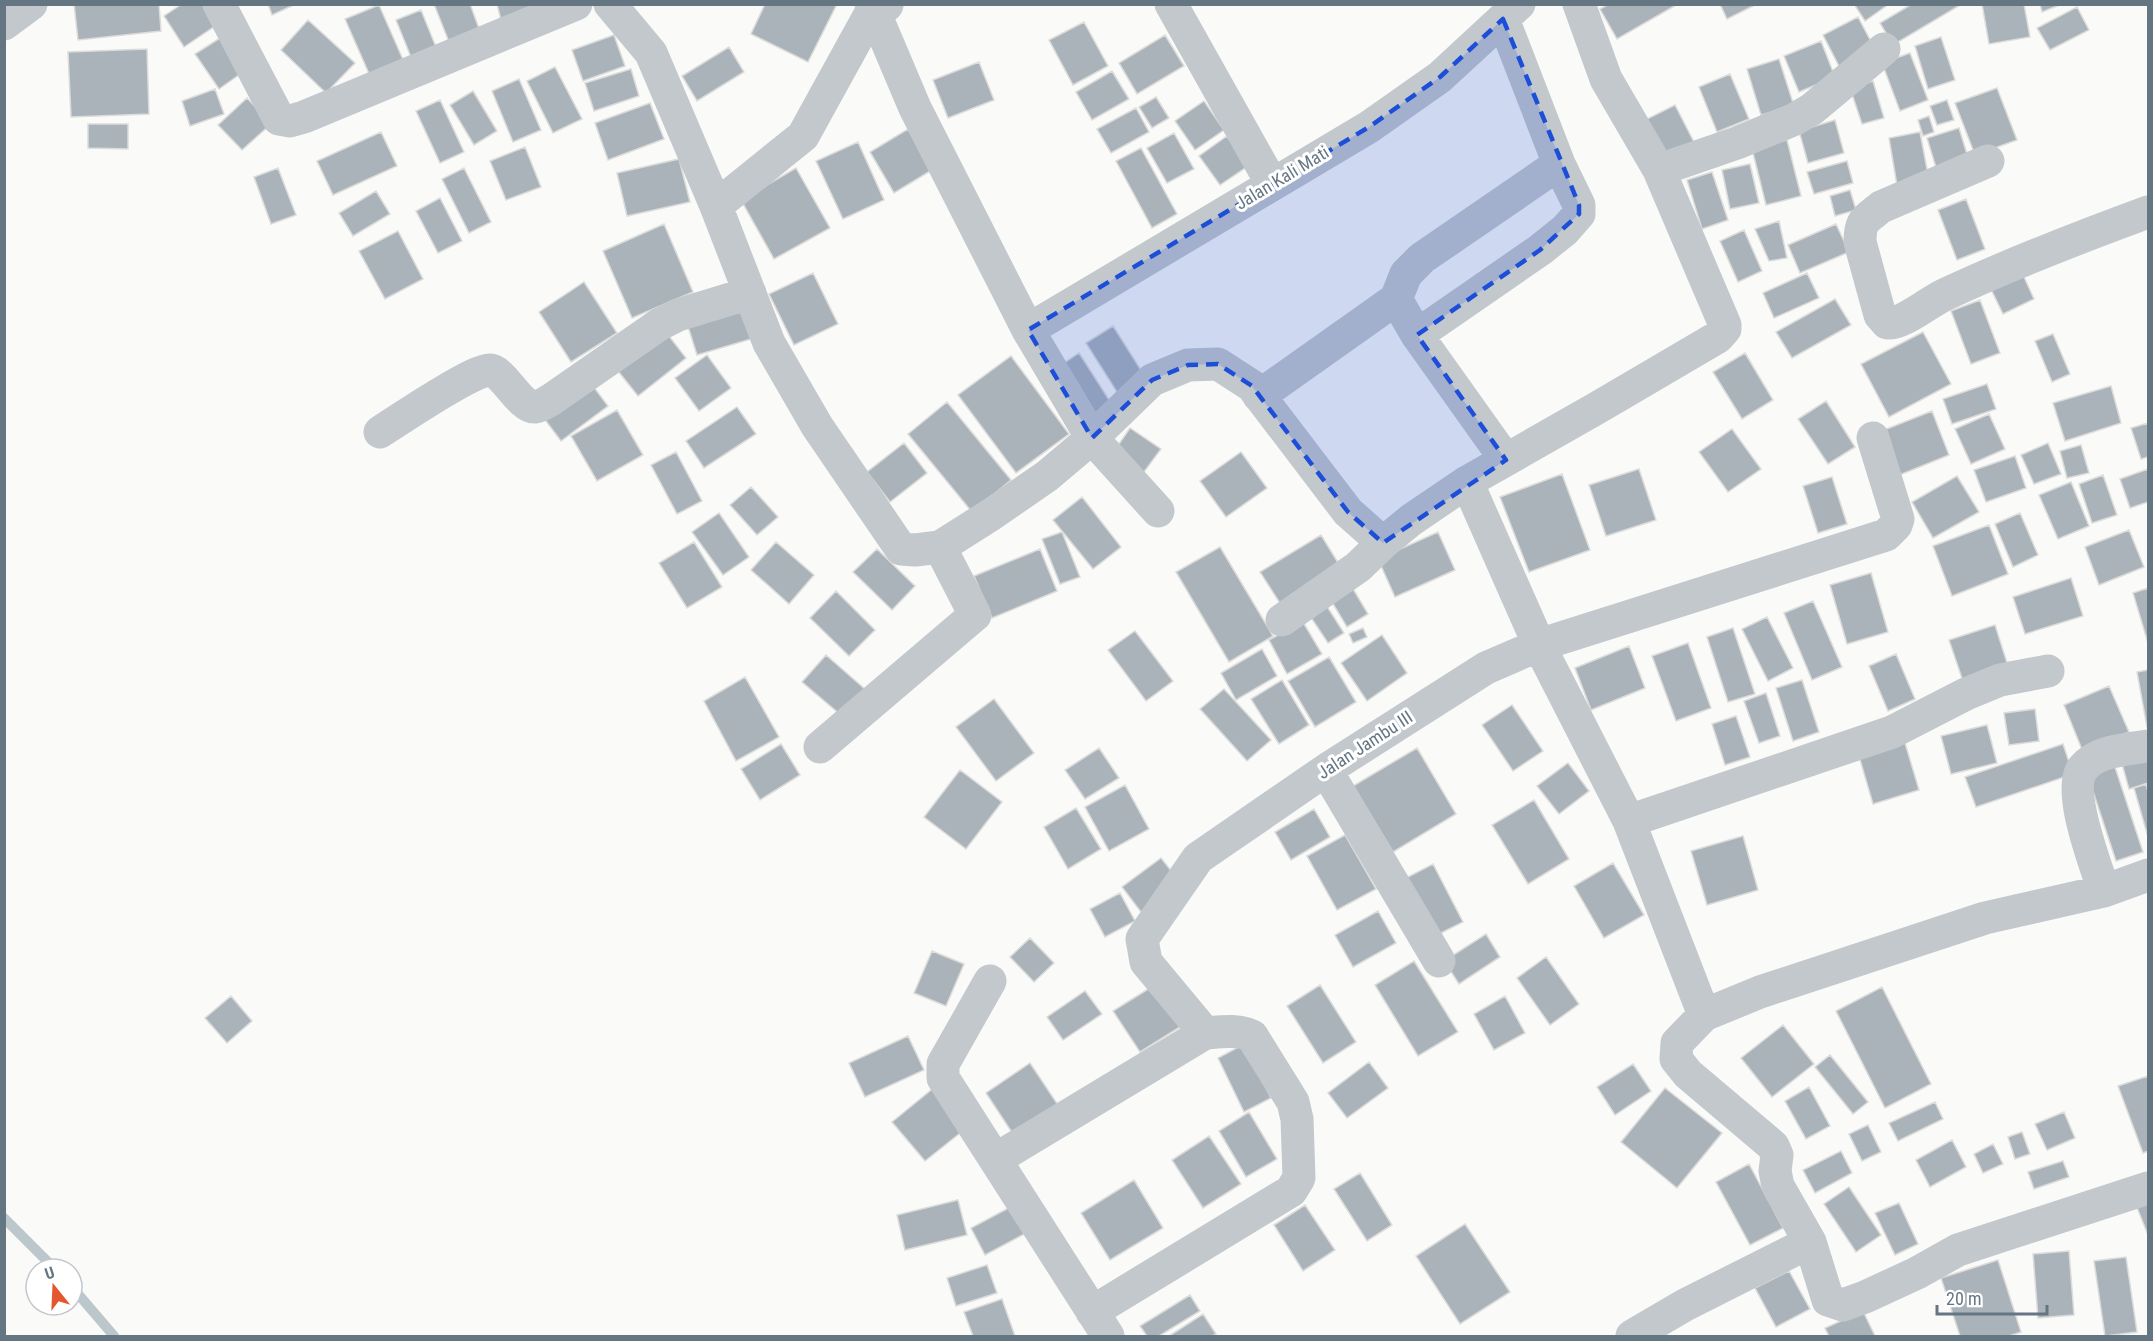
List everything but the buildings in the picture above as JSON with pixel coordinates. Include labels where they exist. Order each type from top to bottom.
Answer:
[{"type":"street","points":[[4,24],[31,4]]},
{"type":"street","points":[[219,4],[279,118],[290,121],[576,4]]},
{"type":"street","points":[[610,4],[651,53],[716,206],[770,343],[817,426],[901,549],[940,547],[992,514],[1038,482],[1092,438],[1152,380],[1188,365],[1218,364],[1252,386],[1348,512],[1383,543]]},
{"type":"street","points":[[1172,4],[1272,184]]},
{"type":"street","points":[[1282,620],[1358,567],[1411,520],[1467,482],[1719,337],[1725,329],[1659,170],[1606,79],[1579,4]]},
{"type":"street","points":[[716,206],[802,136],[878,6]]},
{"type":"street","points":[[878,6],[915,108],[1028,330],[1092,438],[1158,511]]},
{"type":"street","points":[[1417,335],[1540,250],[1565,230],[1579,214],[1579,205],[1558,164],[1511,12]]},
{"type":"street","name":"Jalan Kali Mati","points":[[1028,330],[1369,127],[1440,77],[1511,12]]},
{"type":"street","points":[[1659,170],[1737,143],[1795,119],[1812,109],[1884,49]]},
{"type":"street","points":[[1988,160],[1881,207],[1863,222],[1860,242],[1880,315],[1887,322],[1892,323],[1941,296],[1976,281],[2148,212]]},
{"type":"street","points":[[1259,396],[1396,299],[1406,274],[1422,258],[1558,164]]},
{"type":"street","points":[[380,432],[467,379],[488,369],[494,371],[507,383],[526,405],[534,408],[561,393],[660,324],[678,315],[750,293]]},
{"type":"street","points":[[1396,299],[1417,335],[1506,460]]},
{"type":"street","name":"Jalan Jambu III","points":[[1205,1033],[1146,962],[1142,939],[1198,858],[1326,770],[1486,668],[1539,645],[1886,535],[1898,519],[1873,438]]},
{"type":"street","points":[[1467,482],[1539,645],[1629,821],[1704,1016]]},
{"type":"street","points":[[820,747],[975,615],[940,547]]},
{"type":"street","points":[[1629,821],[1892,732],[1966,694],[2000,680],[2048,672]]},
{"type":"street","points":[[2104,891],[2084,827],[2077,794],[2082,769],[2094,760],[2112,752],[2148,746]]},
{"type":"street","points":[[1326,770],[1439,961]]},
{"type":"street","points":[[2148,875],[2104,891],[1985,918],[1760,992],[1704,1016],[1677,1042],[1676,1059],[1688,1074],[1773,1146],[1777,1155],[1775,1171],[1778,1186],[1810,1242],[1828,1300],[1843,1305],[1917,1273],[1958,1250],[2148,1188]]},
{"type":"street","points":[[990,981],[943,1064],[943,1078],[1100,1324],[1291,1191],[1299,1178],[1297,1119],[1293,1102],[1252,1036],[1233,1032],[1205,1033],[996,1159]]},
{"type":"street","points":[[1632,1336],[1686,1305],[1810,1242]]},
{"type":"highlighted area","points":[[1503,19],[1579,205],[1579,214],[1540,250],[1417,335],[1506,460],[1383,543],[1348,512],[1252,386],[1218,364],[1188,365],[1152,380],[1092,438],[1028,330],[1369,127],[1440,77]]},
{"type":"waterway","points":[[4,1218],[43,1257]]},
{"type":"waterway","points":[[84,1301],[114,1336]]}]
